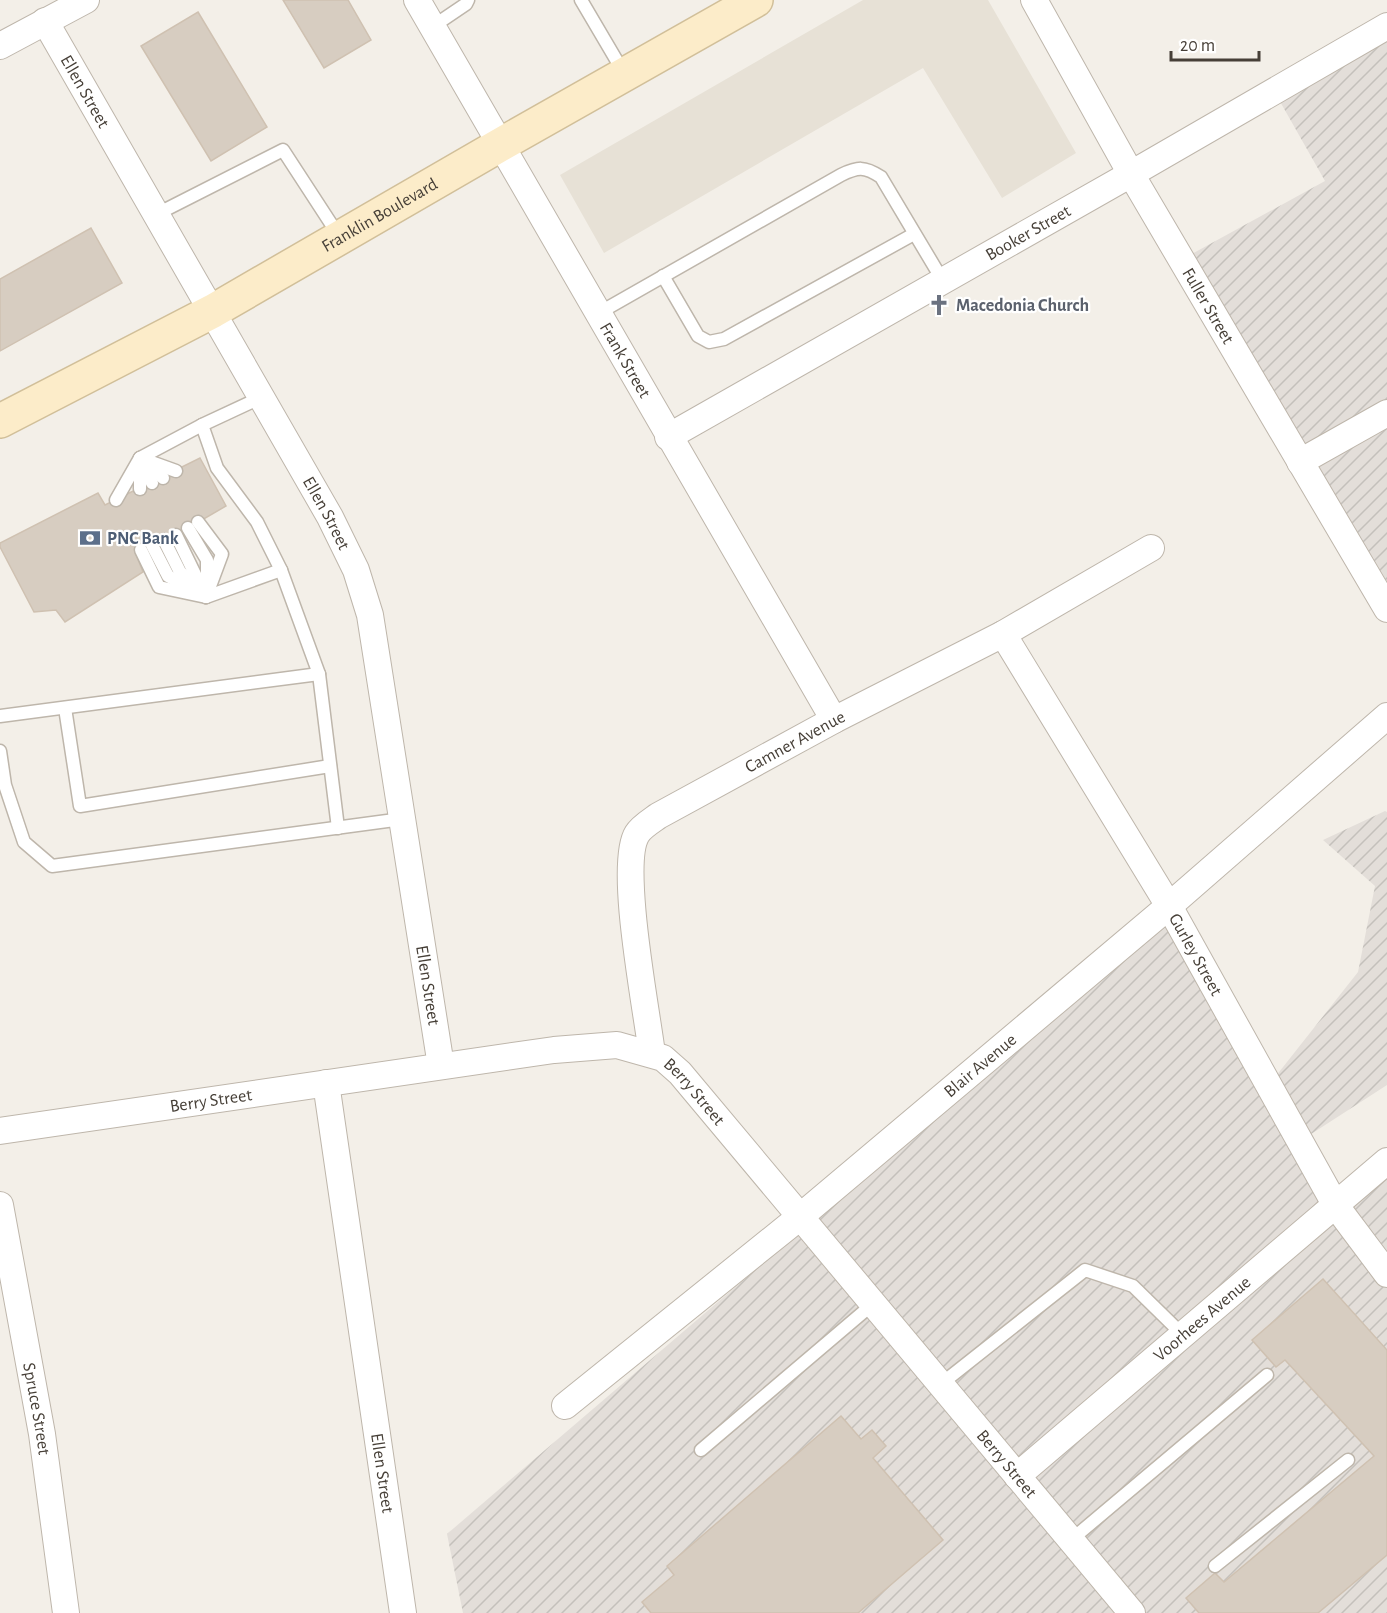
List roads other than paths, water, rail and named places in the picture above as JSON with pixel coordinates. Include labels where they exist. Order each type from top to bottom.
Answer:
[{"type":"main road","name":"Franklin Boulevard","points":[[0,421],[213,311],[756,0]]},
{"type":"street","points":[[0,46],[86,0]]},
{"type":"street","name":"Frank Street","points":[[417,0],[834,720]]},
{"type":"street","name":"Fuller Street","points":[[1034,0],[1131,174],[1387,609]]},
{"type":"street","name":"Ellen Street","points":[[45,21],[330,517],[356,570],[370,615],[441,1066]]},
{"type":"street","name":"Booker Street","points":[[669,437],[1387,26]]},
{"type":"street","points":[[1300,462],[1387,413]]},
{"type":"street","name":"Camner Avenue","points":[[652,1054],[630,890],[632,847],[638,833],[658,816],[834,720],[1003,634],[1151,548]]},
{"type":"street","name":"Gurley Street","points":[[1003,634],[1169,906],[1336,1206],[1387,1274]]},
{"type":"street","name":"Blair Avenue","points":[[565,1406],[801,1216],[1169,906],[1387,716]]},
{"type":"street","name":"Berry Street","points":[[0,1131],[554,1050],[617,1045],[663,1058],[680,1073],[801,1216],[1132,1613]]},
{"type":"street","name":"Ellen Street","points":[[326,1083],[403,1613]]},
{"type":"street","name":"Voorhees Avenue","points":[[1017,1476],[1387,1161]]},
{"type":"street","name":"Spruce Street","points":[[0,1205],[42,1434],[66,1613]]},
{"type":"lane","points":[[432,27],[460,9],[468,0]]},
{"type":"lane","points":[[580,0],[624,74]]},
{"type":"lane","points":[[157,214],[283,150],[340,237]]},
{"type":"lane","points":[[597,314],[831,180],[856,168],[870,170],[881,177],[943,281]]},
{"type":"lane","points":[[663,276],[698,336],[709,342],[724,339],[914,234]]},
{"type":"lane","points":[[116,500],[140,458],[262,397]]},
{"type":"lane","points":[[202,425],[218,468],[257,522],[281,570],[319,674],[338,828]]},
{"type":"lane","points":[[140,458],[176,471]]},
{"type":"lane","points":[[140,458],[146,486],[140,458]]},
{"type":"lane","points":[[193,525],[222,554],[206,597]]},
{"type":"lane","points":[[170,538],[206,597]]},
{"type":"lane","points":[[147,548],[159,587],[206,597],[281,570]]},
{"type":"lane","points":[[0,716],[319,674]]},
{"type":"lane","points":[[65,708],[80,806],[330,766]]},
{"type":"lane","points":[[0,751],[5,785],[24,842],[52,866],[402,819]]},
{"type":"lane","points":[[941,1384],[1085,1270],[1133,1286],[1183,1335]]},
{"type":"lane","points":[[701,1450],[874,1303]]},
{"type":"lane","points":[[1071,1540],[1267,1375]]},
{"type":"lane","points":[[1215,1566],[1348,1460]]},
{"type":"place","name":"Macedonia Church","points":[[939,305]]},
{"type":"place","name":"PNC Bank","points":[[90,538]]}]
